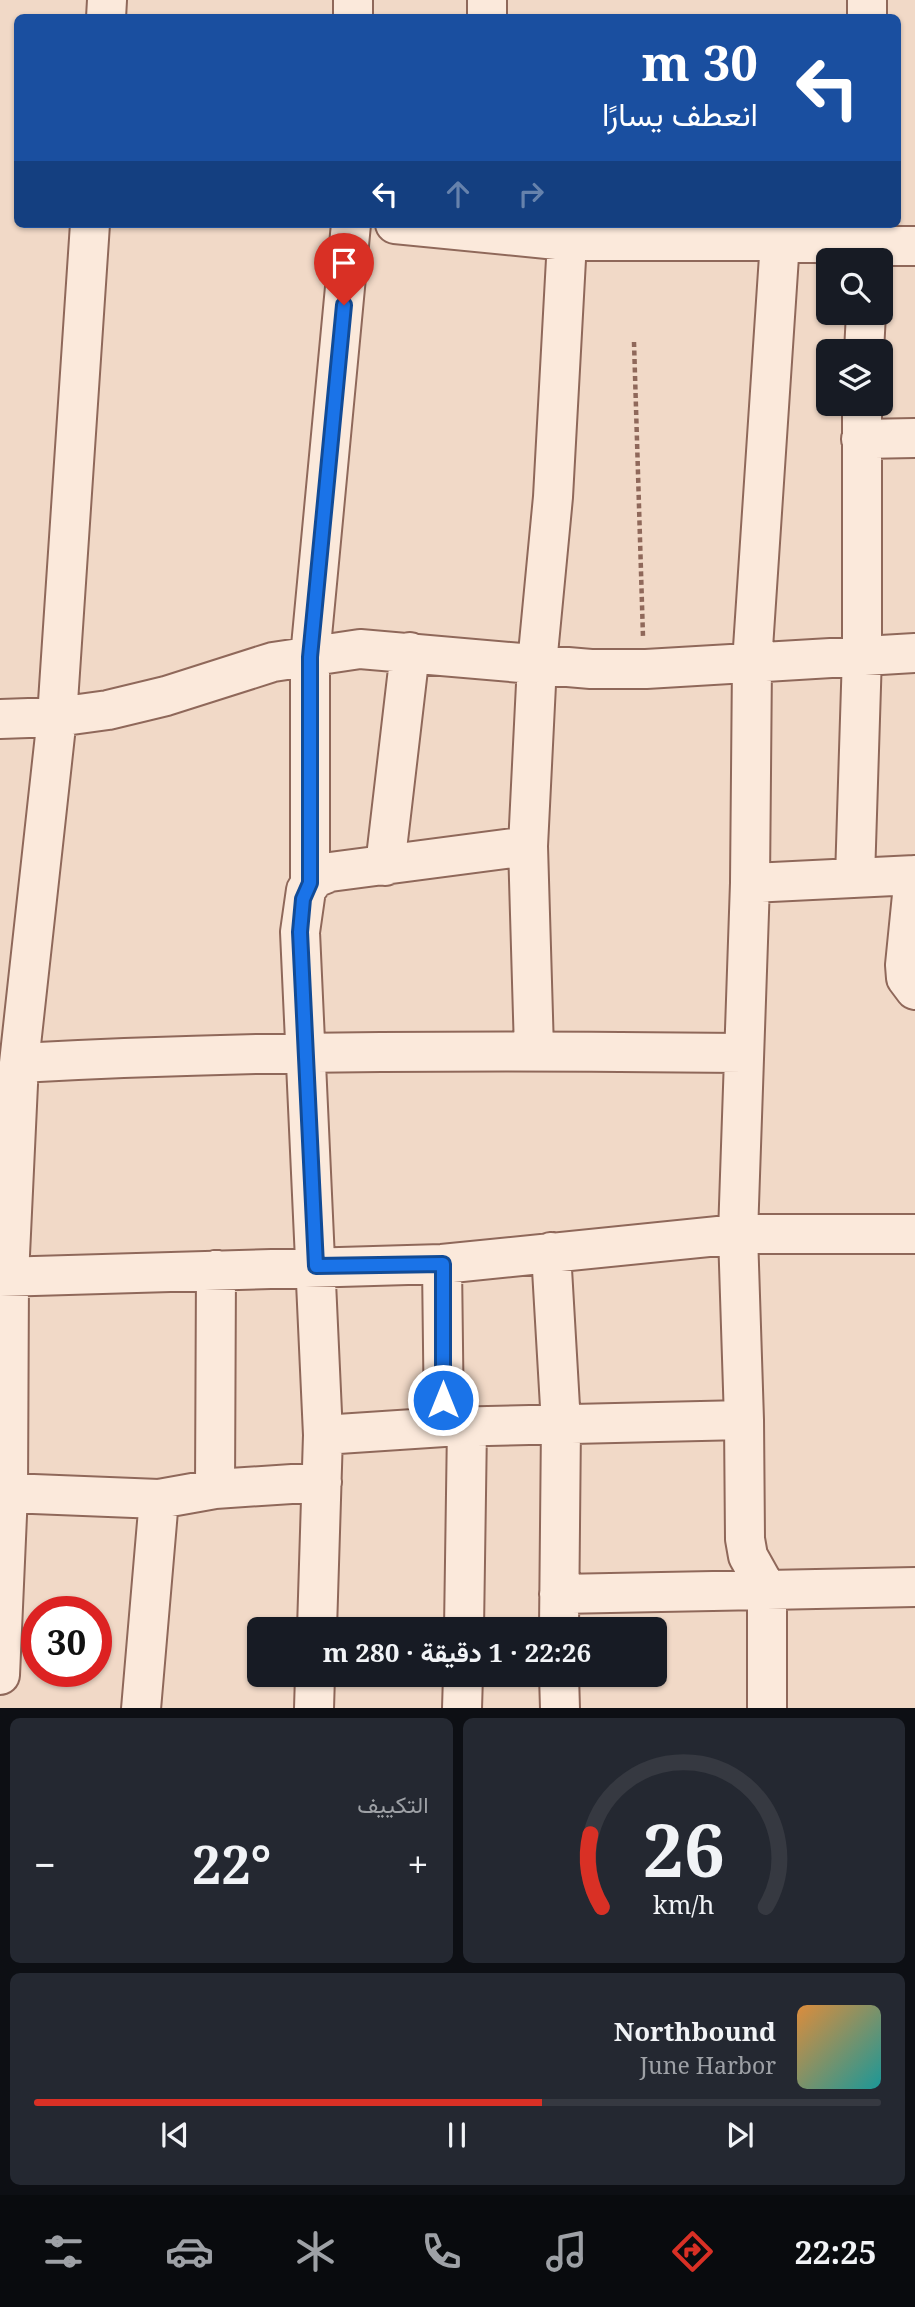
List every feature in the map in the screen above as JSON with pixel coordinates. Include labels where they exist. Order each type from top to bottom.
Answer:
[{"type":"street","points":[[0,1675],[8,1493],[5,1277],[19,1063],[57,717],[90,228]]},
{"type":"street","points":[[317,1617],[323,1435],[300,932],[303,899],[310,883],[310,657],[352,228]]},
{"type":"street","points":[[480,228],[567,241],[780,241],[915,246]]},
{"type":"street","points":[[534,1050],[528,846],[537,664],[553,497],[567,241]]},
{"type":"street","points":[[767,1708],[767,1590],[748,1556],[745,1539],[738,1234],[750,883],[752,663],[780,241]]},
{"type":"street","points":[[855,878],[862,655],[861,421],[915,438]]},
{"type":"street","points":[[0,719],[57,717],[108,710],[166,696],[272,662],[360,649],[591,669],[646,669],[915,653]]},
{"type":"street","points":[[385,866],[410,652]]},
{"type":"street","points":[[310,883],[321,874],[330,872],[528,846]]},
{"type":"street","points":[[750,883],[915,875],[905,965],[906,978],[915,990]]},
{"type":"street","points":[[19,1063],[157,1056],[304,1053],[534,1050],[743,1053]]},
{"type":"street","points":[[5,1277],[443,1264],[738,1234],[915,1234]]},
{"type":"street","points":[[551,1252],[561,1424],[559,1612],[767,1590],[915,1587]]},
{"type":"street","points":[[443,1264],[455,1427],[463,1617]]},
{"type":"street","points":[[215,1489],[216,1270]]},
{"type":"street","points":[[323,1435],[455,1427],[744,1420]]},
{"type":"street","points":[[8,1493],[159,1499],[215,1489],[322,1482]]},
{"type":"street","points":[[141,1708],[159,1499]]},
{"type":"street","points":[[314,1708],[315,1687]]},
{"type":"street","points":[[462,1708],[463,1687]]},
{"type":"street","points":[[559,1687],[560,1708]]},
{"type":"path","points":[[634,342],[646,669]]},
{"type":"route","points":[[344,305],[310,657],[310,883],[303,899],[300,932],[316,1266],[443,1264],[443,1400]]}]
